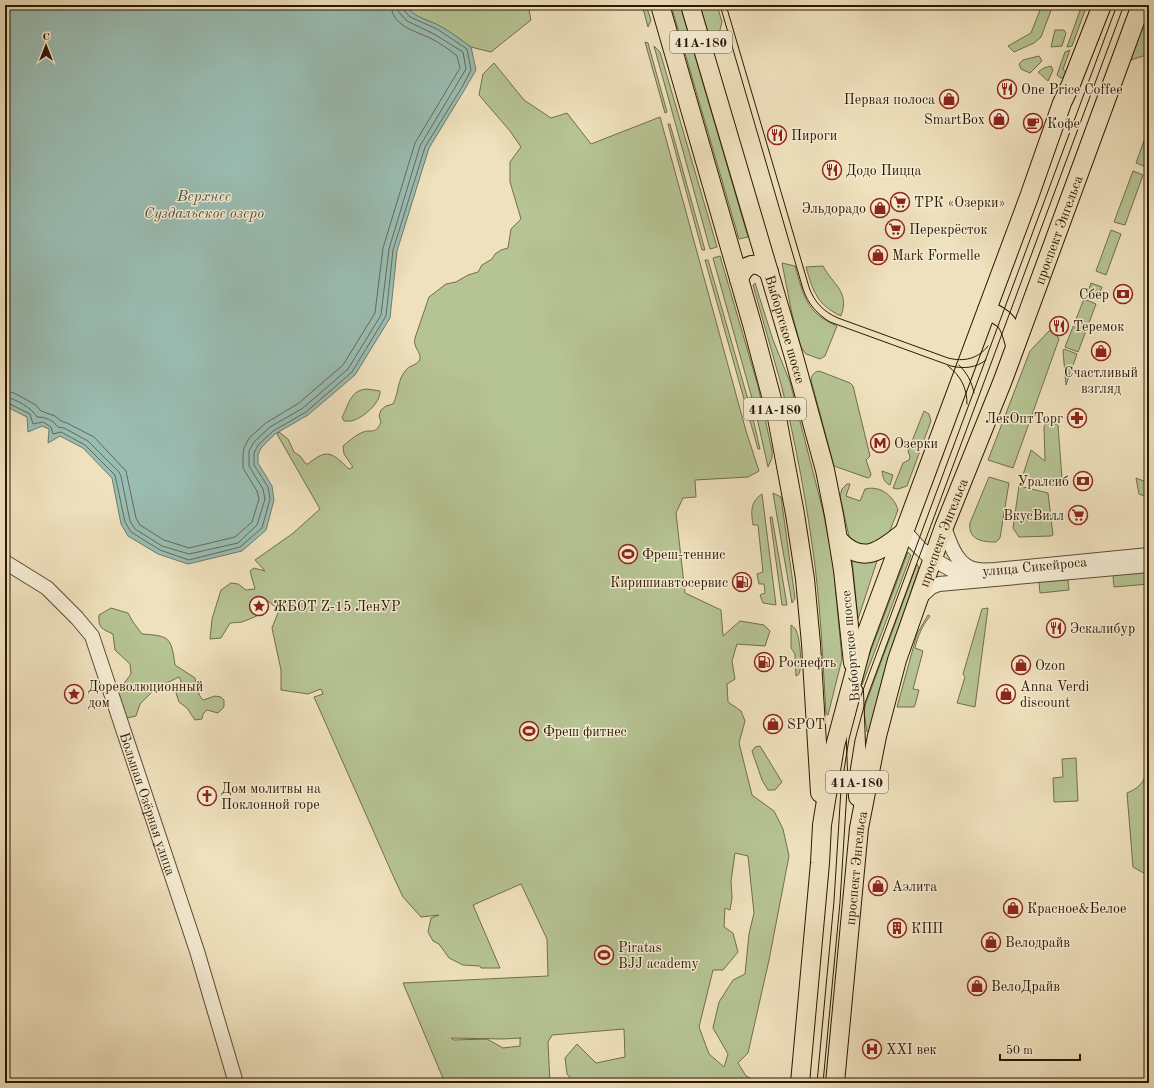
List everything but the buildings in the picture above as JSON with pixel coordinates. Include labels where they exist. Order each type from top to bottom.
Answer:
[{"type":"main road","name":"41А-180","points":[[660,5],[763,361],[777,418],[800,546],[811,644],[822,825]]},
{"type":"main road","name":"Выборгское шоссе","points":[[690,5],[769,272],[824,470],[839,540],[847,598],[854,674],[859,828]]},
{"type":"main road","points":[[800,1083],[822,825],[835,746],[862,645],[987,310],[1062,103],[1102,5]]},
{"type":"main road","name":"проспект Энгельса","points":[[835,1083],[859,828],[884,708],[898,660],[944,527],[1003,380],[1014,345],[1141,5]]},
{"type":"main road","points":[[739,279],[746,268],[751,265],[758,265],[769,272]]},
{"type":"main road","points":[[987,310],[1006,321],[1010,328],[1014,345]]},
{"type":"main road","points":[[839,540],[851,551],[862,554],[877,551],[888,545],[904,531]]},
{"type":"street","name":"улица Сикейроса","points":[[944,527],[955,555],[966,565],[977,570],[994,570],[1149,555]]},
{"type":"street","name":"улица Сикейроса","points":[[904,531],[921,550],[949,569],[976,580]]},
{"type":"street","name":"Большая Озёрная улица","points":[[5,562],[47,588],[77,618],[92,636],[197,951],[236,1083]]},
{"type":"street","name":"улица Сикейроса","points":[[919,598],[931,587],[939,584],[976,580],[1008,579],[1149,565]]},
{"type":"green space","points":[[405,5],[528,5],[531,20],[491,52],[471,47],[438,25],[412,14]]},
{"type":"green space","points":[[642,5],[646,5],[651,20],[648,27]]},
{"type":"green space","points":[[671,5],[680,5],[748,237],[739,239]]},
{"type":"green space","points":[[700,5],[717,5],[722,22],[718,38],[716,40],[711,39],[709,36]]},
{"type":"green space","points":[[1042,5],[1053,5],[1041,37],[1034,43],[1014,52],[1008,46],[1031,33]]},
{"type":"green space","points":[[1082,5],[1087,5],[1072,46],[1067,47]]},
{"type":"green space","points":[[1149,5],[1149,35],[1146,44],[1149,46],[1149,54],[1131,60],[1130,59]]},
{"type":"green space","points":[[1055,30],[1064,30],[1066,33],[1062,46],[1051,47]]},
{"type":"green space","points":[[645,42],[648,43],[667,112],[665,113]]},
{"type":"green space","points":[[654,46],[660,52],[717,247],[710,249]]},
{"type":"green space","points":[[1070,50],[1063,69],[1068,75],[1061,78],[1057,75],[1065,52]]},
{"type":"green space","points":[[1039,56],[1042,61],[1030,73],[1021,69],[1019,64],[1023,60]]},
{"type":"green space","name":"Фреш фитнес","points":[[494,63],[524,100],[551,118],[567,113],[591,144],[660,117],[746,431],[759,471],[748,477],[695,480],[696,497],[683,498],[676,513],[685,593],[721,610],[723,636],[740,621],[764,625],[770,631],[765,646],[737,644],[732,661],[735,679],[727,684],[728,702],[741,711],[745,721],[739,743],[752,795],[774,811],[783,829],[789,856],[769,960],[748,1053],[738,1063],[746,1076],[760,1083],[574,1083],[567,1074],[565,1058],[577,1044],[596,1063],[625,1057],[624,1029],[552,1035],[548,1042],[550,1083],[445,1083],[403,983],[548,976],[547,939],[521,884],[473,905],[500,968],[481,968],[480,966],[463,965],[449,958],[439,944],[433,941],[428,932],[431,918],[439,915],[421,917],[403,897],[314,697],[323,694],[321,689],[308,694],[281,690],[281,670],[272,628],[279,610],[268,601],[260,602],[257,616],[242,622],[230,623],[221,638],[210,639],[212,619],[221,590],[231,583],[238,584],[246,590],[255,589],[250,571],[254,568],[265,571],[255,560],[292,534],[320,509],[277,434],[279,432],[288,439],[294,452],[300,456],[306,464],[321,456],[330,454],[349,469],[353,467],[344,454],[343,446],[358,434],[377,429],[381,422],[379,416],[381,410],[386,406],[393,404],[403,374],[408,368],[419,361],[420,357],[416,348],[415,338],[429,297],[446,284],[456,282],[468,275],[478,272],[482,265],[492,259],[495,254],[508,248],[511,229],[521,219],[510,182],[510,162],[521,147],[510,131],[479,95],[483,74]],"holes":[[[735,853],[748,856],[754,913],[749,934],[745,974],[733,980],[719,1002],[713,1028],[728,1054],[724,1067],[709,1054],[699,1027],[713,970],[723,970],[738,952],[733,933],[724,927],[725,908],[730,910],[732,898],[731,881]],[[451,1038],[520,1038],[520,1046],[503,1048],[487,1039],[454,1040]]]},
{"type":"green space","points":[[1051,66],[1053,70],[1048,81],[1038,72]]},
{"type":"green space","points":[[668,124],[670,124],[705,250],[702,250]]},
{"type":"green space","points":[[1149,127],[1149,158],[1146,167],[1136,163]]},
{"type":"green space","points":[[1133,171],[1143,175],[1125,225],[1114,222]]},
{"type":"green space","points":[[1111,230],[1121,234],[1106,275],[1096,271]]},
{"type":"green space","points":[[720,256],[758,386],[772,451],[772,458],[768,467],[755,409],[713,258]]},
{"type":"green space","points":[[705,260],[708,260],[751,410],[760,449],[758,449]]},
{"type":"green space","points":[[782,263],[795,266],[807,302],[818,315],[837,326],[825,356],[820,359],[806,354],[801,347],[792,314]]},
{"type":"green space","points":[[823,266],[842,294],[843,307],[841,316],[833,312],[821,302],[811,283],[806,267]]},
{"type":"green space","points":[[755,283],[773,340],[790,382],[823,511],[833,562],[842,659],[828,715],[826,714],[817,584],[805,497],[781,384],[753,285]]},
{"type":"green space","points":[[1091,283],[1102,287],[1098,298],[1087,294]]},
{"type":"green space","points":[[1084,299],[1096,304],[1078,352],[1065,347]]},
{"type":"green space","points":[[1049,331],[1054,331],[1059,339],[1013,468],[988,460],[1030,351]]},
{"type":"green space","points":[[1064,349],[1077,354],[1066,385],[1063,351]]},
{"type":"green space","points":[[819,371],[850,383],[853,386],[870,456],[866,460],[871,474],[868,478],[834,466],[811,380],[814,374]]},
{"type":"green space","points":[[367,389],[380,391],[374,405],[365,414],[355,420],[344,421],[342,417],[353,395],[361,390]]},
{"type":"green space","points":[[924,411],[929,414],[931,421],[907,486],[898,489],[893,488],[903,463],[909,460],[910,457],[908,451]]},
{"type":"green space","points":[[1047,421],[1058,425],[1062,479],[1056,482],[1042,484],[1022,478],[1031,450],[1045,461],[1044,427]]},
{"type":"green space","points":[[882,471],[893,475],[890,485],[884,480]]},
{"type":"green space","points":[[989,477],[1009,483],[1000,538],[996,542],[977,539],[971,533],[970,529],[970,523]]},
{"type":"green space","points":[[1136,478],[1149,483],[1149,498],[1139,494]]},
{"type":"green space","points":[[847,484],[850,484],[846,496],[860,501],[865,489],[871,488],[881,490],[886,493],[896,505],[898,510],[887,538],[874,549],[850,541],[840,496],[842,489]]},
{"type":"green space","points":[[1019,486],[1048,493],[1053,535],[1019,537],[1013,528]]},
{"type":"green space","points":[[773,493],[781,497],[795,598],[792,603]]},
{"type":"green space","points":[[762,494],[776,605],[763,603],[760,595],[765,593],[764,584],[759,584],[757,574],[763,572],[758,525],[753,525],[752,508],[755,500]]},
{"type":"green space","points":[[770,517],[772,517],[787,605],[782,605]]},
{"type":"green space","points":[[908,552],[911,555],[862,685],[864,669]]},
{"type":"green space","points":[[852,560],[877,561],[858,619]]},
{"type":"green space","points":[[917,564],[919,568],[888,658],[869,731],[867,732],[864,712],[866,703]]},
{"type":"green space","points":[[1149,571],[1149,584],[1114,587],[1114,575]]},
{"type":"green space","points":[[1068,580],[1069,590],[1040,593],[1039,582]]},
{"type":"green space","points":[[111,608],[128,613],[142,634],[164,637],[168,640],[172,649],[175,665],[195,678],[201,698],[203,700],[215,696],[221,697],[224,700],[224,707],[218,713],[207,710],[203,714],[202,719],[195,720],[187,708],[179,702],[176,693],[181,681],[179,677],[156,688],[140,704],[136,716],[127,718],[118,695],[119,690],[131,674],[130,664],[115,650],[113,634],[103,629],[99,623],[99,615]]},
{"type":"green space","points":[[988,608],[975,707],[957,703],[965,677],[963,674],[982,609]]},
{"type":"green space","points":[[928,615],[930,616],[917,639],[915,648],[923,651],[913,689],[919,690],[915,705],[914,707],[897,707],[917,634]]},
{"type":"green space","points":[[791,625],[797,632],[800,648],[800,672],[796,676],[795,654],[791,648]]},
{"type":"green space","points":[[760,746],[782,782],[775,790],[768,790],[762,780],[752,751],[755,747]]},
{"type":"green space","points":[[1149,749],[1149,876],[1133,867],[1127,793],[1140,785],[1145,776]]},
{"type":"green space","points":[[1076,758],[1078,801],[1054,802],[1053,778],[1063,777],[1062,759]]},
{"type":"water","name":"Верхнее Суздальское озеро","points":[[5,5],[405,5],[417,16],[444,28],[471,47],[476,70],[429,148],[397,251],[390,318],[355,375],[308,415],[275,434],[261,448],[258,455],[258,463],[272,486],[274,500],[266,530],[242,551],[188,564],[158,554],[128,536],[121,524],[112,478],[83,448],[60,436],[48,443],[49,429],[42,426],[28,432],[27,417],[5,406]]},
{"type":"tram line","points":[[720,5],[803,289],[810,304],[821,316],[830,322],[951,366],[970,367],[978,365],[986,360]]},
{"type":"tram line","points":[[726,5],[809,287],[817,302],[824,310],[838,318],[948,358],[960,360],[975,357],[988,346]]},
{"type":"tram line","points":[[817,1083],[834,901],[841,789],[849,739],[859,701],[1117,5]]},
{"type":"tram line","points":[[823,1083],[840,902],[847,790],[855,740],[865,703],[1124,5]]},
{"type":"tram line","points":[[959,365],[969,378],[974,393]]},
{"type":"tram line","points":[[948,366],[960,378],[966,393],[967,404]]},
{"type":"place","name":"One Price Coffee","points":[[1007,89]]},
{"type":"place","name":"Первая полоса","points":[[949,99]]},
{"type":"place","name":"SmartBox","points":[[999,119]]},
{"type":"place","name":"Кофе","points":[[1033,123]]},
{"type":"place","name":"Пироги","points":[[777,135]]},
{"type":"place","name":"Додо Пицца","points":[[832,170]]},
{"type":"place","name":"ТРК «Озерки»","points":[[900,202]]},
{"type":"place","name":"Эльдорадо","points":[[880,208]]},
{"type":"place","name":"Перекрёсток","points":[[895,229]]},
{"type":"place","name":"Mark Formelle","points":[[878,255]]},
{"type":"place","name":"Сбер","points":[[1123,294]]},
{"type":"place","name":"Теремок","points":[[1059,326]]},
{"type":"place","name":"Счастливый взгляд","points":[[1101,351]]},
{"type":"place","name":"ЛекОптТорг","points":[[1077,418]]},
{"type":"place","name":"Озерки","points":[[880,443]]},
{"type":"place","name":"Уралсиб","points":[[1083,481]]},
{"type":"place","name":"ВкусВилл","points":[[1078,515]]},
{"type":"place","name":"Фреш-теннис","points":[[628,554]]},
{"type":"place","name":"Киришиавтосервис","points":[[742,582]]},
{"type":"place","name":"ЖБОТ Z-15 ЛенУР","points":[[259,606]]},
{"type":"place","name":"Эскалибур","points":[[1056,628]]},
{"type":"place","name":"Роснефть","points":[[764,662]]},
{"type":"place","name":"Ozon","points":[[1021,665]]},
{"type":"place","name":"Дореволюционный дом","points":[[74,694]]},
{"type":"place","name":"Anna Verdi discount","points":[[1006,694]]},
{"type":"place","name":"SPOT","points":[[773,724]]},
{"type":"place","name":"Фреш фитнес","points":[[529,731]]},
{"type":"place","name":"Дом молитвы на Поклонной горе","points":[[207,796]]},
{"type":"place","name":"Аэлита","points":[[878,886]]},
{"type":"place","name":"Красное&Белое","points":[[1013,908]]},
{"type":"place","name":"КПП","points":[[897,928]]},
{"type":"place","name":"Велодрайв","points":[[991,942]]},
{"type":"place","name":"Piratas BJJ academy","points":[[604,955]]},
{"type":"place","name":"ВелоДрайв","points":[[977,986]]},
{"type":"place","name":"XXI век","points":[[872,1049]]}]
